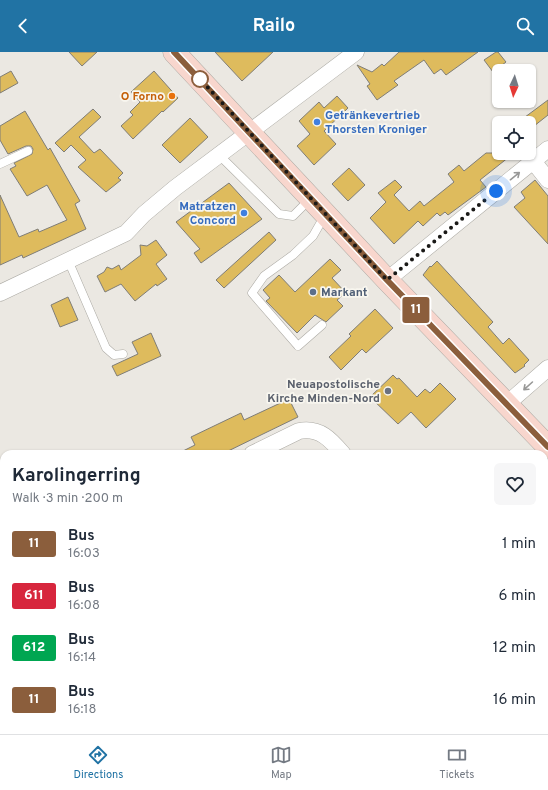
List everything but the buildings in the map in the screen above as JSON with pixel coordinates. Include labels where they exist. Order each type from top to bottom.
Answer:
[{"type":"main road","points":[[174,52],[387,280],[548,447]]},
{"type":"street","points":[[0,293],[126,233],[144,214],[218,154],[356,52]]},
{"type":"street","points":[[387,280],[548,149]]},
{"type":"street","points":[[533,161],[548,180]]},
{"type":"street","points":[[508,404],[548,368]]},
{"type":"street","points":[[260,450],[299,431],[316,431],[329,438],[340,450]]},
{"type":"lane","points":[[0,164],[28,151]]},
{"type":"lane","points":[[218,154],[279,214],[293,216],[318,206]]},
{"type":"lane","points":[[318,206],[313,236],[293,255],[264,276],[252,293],[298,346],[322,325]]},
{"type":"lane","points":[[68,260],[106,348],[114,355],[123,354]]},
{"type":"bus line","name":"11","points":[[174,52],[387,280],[548,447]]},
{"type":"place","name":"O Forno","points":[[172,96]]},
{"type":"place","name":"Getränkevertrieb Thorsten Kroniger","points":[[317,122]]},
{"type":"place","name":"Matratzen Concord","points":[[244,213]]},
{"type":"place","name":"Markant","points":[[313,292]]},
{"type":"place","name":"Neuapostolische Kirche Minden-Nord","points":[[388,391]]},
{"type":"route","points":[[200,79],[199,78],[387,280],[496,191]]}]
